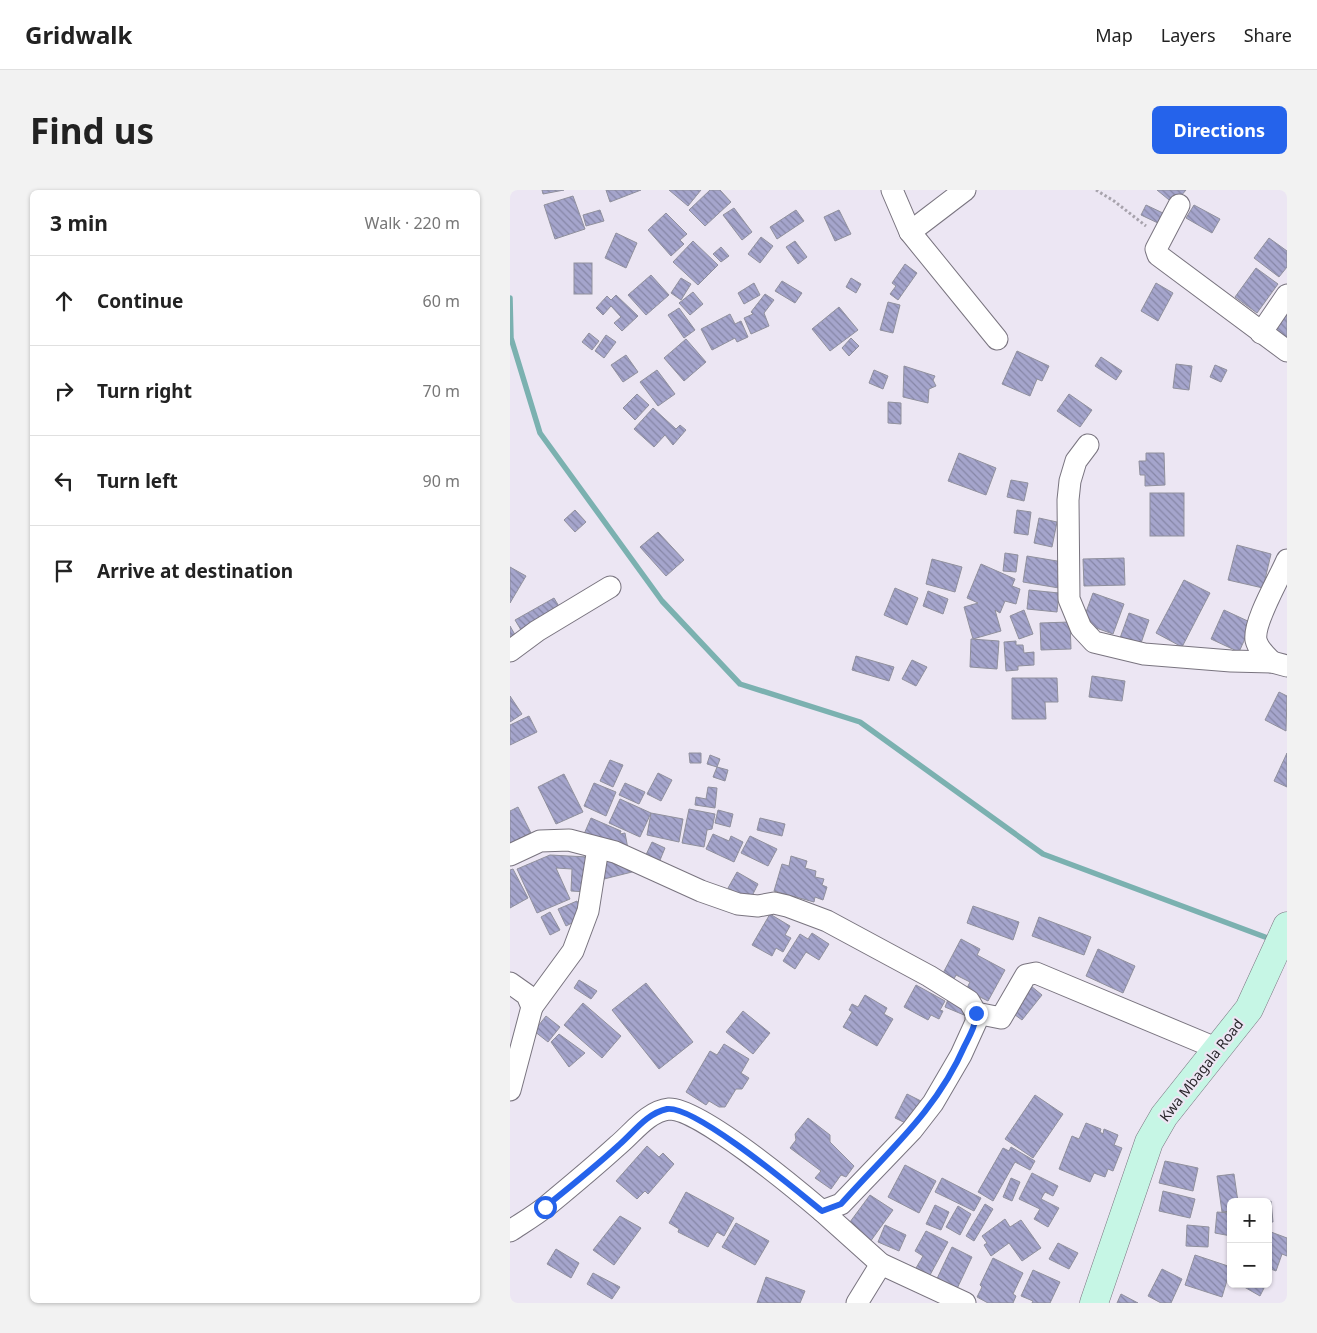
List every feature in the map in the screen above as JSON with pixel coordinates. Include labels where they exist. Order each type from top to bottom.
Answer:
[{"type":"street","points":[[892,190],[910,232],[997,339]]},
{"type":"street","points":[[910,232],[965,190]]},
{"type":"street","points":[[1179,205],[1160,238],[1156,248],[1158,255],[1287,351]]},
{"type":"street","points":[[1261,333],[1287,295]]},
{"type":"street","points":[[1088,445],[1076,461],[1070,480],[1068,500],[1069,599],[1081,628],[1094,642],[1144,654],[1280,664]]},
{"type":"street","points":[[1280,664],[1263,654],[1256,641],[1256,627],[1287,560]]},
{"type":"street","points":[[510,651],[554,621],[610,587]]},
{"type":"street","points":[[510,855],[540,841],[554,838],[569,840],[615,852],[700,891],[738,904],[758,906],[774,903],[812,914],[929,976],[969,1001],[976,1013],[976,1022],[961,1055],[933,1103],[912,1130],[841,1204],[822,1211]]},
{"type":"street","points":[[511,1083],[532,1007],[573,951],[588,911],[598,848]]},
{"type":"street","name":"Kwa Mbagala Road","points":[[1094,1303],[1149,1142],[1164,1116],[1249,1009],[1287,926]]},
{"type":"street","points":[[976,1013],[1001,1018],[1026,975],[1036,972],[1218,1049]]},
{"type":"street","points":[[510,983],[527,995],[532,1007]]},
{"type":"street","points":[[510,1231],[545,1207],[619,1145],[636,1127],[650,1117],[667,1109],[680,1110],[698,1119],[758,1159],[822,1211],[880,1264],[965,1303]]},
{"type":"street","points":[[857,1303],[880,1264]]},
{"type":"path","points":[[1096,190],[1114,201],[1160,238]]},
{"type":"building","points":[[542,190],[564,190],[543,194]]},
{"type":"building","points":[[606,190],[641,190],[610,202]]},
{"type":"building","points":[[669,190],[701,190],[688,206]]},
{"type":"building","points":[[710,190],[720,190],[731,202],[705,226],[689,210]]},
{"type":"building","points":[[1157,190],[1186,190],[1174,204]]},
{"type":"building","points":[[573,196],[585,229],[555,239],[544,205]]},
{"type":"building","points":[[1146,205],[1165,214],[1160,224],[1141,215]]},
{"type":"building","points":[[1194,205],[1220,219],[1212,233],[1186,218]]},
{"type":"building","points":[[734,208],[752,232],[742,240],[723,215]]},
{"type":"building","points":[[600,210],[604,221],[586,226],[583,215]]},
{"type":"building","points":[[796,210],[804,221],[777,239],[770,227]]},
{"type":"building","points":[[839,210],[851,234],[835,241],[824,217]]},
{"type":"building","points":[[666,213],[687,234],[680,240],[684,244],[671,256],[648,230]]},
{"type":"building","points":[[616,233],[637,243],[626,268],[605,258]]},
{"type":"building","points":[[761,237],[773,246],[760,263],[748,254]]},
{"type":"building","points":[[1269,238],[1287,251],[1287,267],[1279,277],[1254,258]]},
{"type":"building","points":[[693,241],[718,265],[698,285],[673,262]]},
{"type":"building","points":[[795,241],[807,257],[798,264],[786,247]]},
{"type":"building","points":[[721,247],[729,256],[721,262],[713,254]]},
{"type":"building","points":[[574,263],[592,263],[592,294],[574,294]]},
{"type":"building","points":[[905,264],[917,273],[898,300],[890,294],[896,286],[892,283]]},
{"type":"building","points":[[1256,268],[1278,284],[1257,313],[1235,297]]},
{"type":"building","points":[[651,275],[669,295],[646,315],[628,295]]},
{"type":"building","points":[[681,278],[691,284],[681,300],[671,293]]},
{"type":"building","points":[[851,278],[861,284],[856,293],[846,287]]},
{"type":"building","points":[[782,281],[802,293],[795,303],[775,291]]},
{"type":"building","points":[[754,283],[760,295],[744,304],[738,293]]},
{"type":"building","points":[[1156,283],[1173,293],[1158,321],[1141,311]]},
{"type":"building","points":[[693,292],[703,304],[690,315],[679,303]]},
{"type":"building","points":[[765,294],[774,300],[764,313],[769,326],[751,334],[744,318],[753,314],[751,312]]},
{"type":"building","points":[[616,295],[638,316],[622,331],[614,323],[621,317],[611,306],[603,315],[596,308],[607,296],[611,300]]},
{"type":"building","points":[[888,302],[900,305],[893,333],[880,330]]},
{"type":"building","points":[[1287,304],[1287,344],[1268,331]]},
{"type":"building","points":[[839,307],[858,330],[830,351],[812,329]]},
{"type":"building","points":[[679,308],[695,330],[684,338],[668,315]]},
{"type":"building","points":[[730,314],[735,324],[741,321],[748,337],[737,342],[735,338],[712,350],[701,329]]},
{"type":"building","points":[[589,333],[599,341],[592,350],[582,342]]},
{"type":"building","points":[[606,335],[616,342],[604,358],[595,351]]},
{"type":"building","points":[[851,338],[859,346],[849,356],[842,348]]},
{"type":"building","points":[[686,339],[706,362],[684,381],[664,358]]},
{"type":"building","points":[[1017,351],[1049,366],[1042,381],[1037,379],[1030,396],[1002,384]]},
{"type":"building","points":[[626,355],[638,372],[623,382],[611,365]]},
{"type":"building","points":[[1101,357],[1122,371],[1116,380],[1095,366]]},
{"type":"building","points":[[1176,364],[1192,366],[1189,390],[1173,388]]},
{"type":"building","points":[[1215,365],[1227,370],[1221,382],[1210,377]]},
{"type":"building","points":[[904,366],[935,376],[933,380],[936,386],[929,389],[928,403],[903,397]]},
{"type":"building","points":[[657,370],[675,394],[658,406],[640,382]]},
{"type":"building","points":[[874,370],[888,376],[883,389],[869,383]]},
{"type":"building","points":[[637,394],[649,405],[635,420],[623,408]]},
{"type":"building","points":[[1069,394],[1092,410],[1080,427],[1057,411]]},
{"type":"building","points":[[888,402],[901,403],[901,424],[888,423]]},
{"type":"building","points":[[653,408],[676,429],[680,425],[686,430],[673,445],[665,435],[654,447],[634,429]]},
{"type":"building","points":[[959,453],[996,468],[986,495],[948,481]]},
{"type":"building","points":[[1146,453],[1164,453],[1165,485],[1145,486],[1145,475],[1140,475],[1139,461],[1146,461]]},
{"type":"building","points":[[1011,480],[1028,483],[1024,501],[1007,497]]},
{"type":"building","points":[[1150,493],[1184,493],[1184,536],[1150,536]]},
{"type":"building","points":[[575,510],[586,522],[575,532],[564,520]]},
{"type":"building","points":[[1017,510],[1031,512],[1028,535],[1014,533]]},
{"type":"building","points":[[1039,518],[1057,522],[1052,547],[1034,543]]},
{"type":"building","points":[[658,532],[684,560],[666,576],[640,547]]},
{"type":"building","points":[[1237,545],[1271,554],[1263,588],[1228,580]]},
{"type":"building","points":[[1005,553],[1018,555],[1016,572],[1003,571]]},
{"type":"building","points":[[1027,556],[1063,562],[1059,588],[1023,582]]},
{"type":"building","points":[[1124,558],[1125,585],[1084,586],[1083,559]]},
{"type":"building","points":[[932,559],[962,567],[955,592],[926,584]]},
{"type":"building","points":[[981,564],[1015,579],[1012,586],[1020,589],[1016,604],[1005,601],[1000,613],[995,610],[1001,631],[973,639],[964,607],[978,603],[967,598]]},
{"type":"building","points":[[510,567],[526,576],[510,603]]},
{"type":"building","points":[[1184,580],[1210,593],[1182,647],[1156,633]]},
{"type":"building","points":[[895,588],[918,598],[907,625],[884,615]]},
{"type":"building","points":[[1029,590],[1059,593],[1057,612],[1027,609]]},
{"type":"building","points":[[928,591],[948,599],[943,614],[923,606]]},
{"type":"building","points":[[1093,593],[1124,604],[1113,634],[1082,623]]},
{"type":"building","points":[[554,598],[566,618],[527,640],[515,620]]},
{"type":"building","points":[[1024,610],[1033,634],[1019,639],[1010,616]]},
{"type":"building","points":[[1224,610],[1252,623],[1239,652],[1211,639]]},
{"type":"building","points":[[1129,613],[1149,620],[1140,646],[1120,638]]},
{"type":"building","points":[[1070,622],[1071,649],[1041,650],[1040,623]]},
{"type":"building","points":[[510,626],[518,640],[510,645]]},
{"type":"building","points":[[971,639],[999,641],[997,669],[970,667]]},
{"type":"building","points":[[1016,641],[1016,645],[1023,645],[1024,653],[1034,652],[1034,665],[1018,666],[1018,670],[1006,671],[1004,642]]},
{"type":"building","points":[[856,656],[894,667],[889,681],[852,670]]},
{"type":"building","points":[[912,660],[927,667],[916,686],[902,679]]},
{"type":"building","points":[[1092,676],[1125,681],[1122,701],[1089,697]]},
{"type":"building","points":[[1012,678],[1057,678],[1058,702],[1045,702],[1046,719],[1012,719]]},
{"type":"building","points":[[1279,692],[1287,696],[1286,731],[1265,720]]},
{"type":"building","points":[[510,696],[522,714],[510,722]]},
{"type":"building","points":[[529,716],[537,732],[510,745],[510,725]]},
{"type":"building","points":[[689,753],[701,753],[701,763],[690,763]]},
{"type":"building","points":[[1287,753],[1287,787],[1274,781]]},
{"type":"building","points":[[710,755],[720,759],[717,767],[707,764]]},
{"type":"building","points":[[610,760],[623,765],[613,787],[600,781]]},
{"type":"building","points":[[717,767],[728,770],[725,781],[713,777]]},
{"type":"building","points":[[658,773],[672,780],[661,801],[647,794]]},
{"type":"building","points":[[564,774],[583,812],[556,824],[538,787]]},
{"type":"building","points":[[594,783],[616,792],[606,816],[584,806]]},
{"type":"building","points":[[625,783],[645,792],[639,804],[619,795]]},
{"type":"building","points":[[708,787],[717,788],[715,808],[695,805],[696,797],[706,799]]},
{"type":"building","points":[[620,799],[651,813],[640,837],[609,823]]},
{"type":"building","points":[[518,807],[531,833],[524,836],[528,845],[510,854],[510,811]]},
{"type":"building","points":[[689,809],[715,814],[712,829],[707,830],[704,847],[682,843]]},
{"type":"building","points":[[718,810],[733,814],[730,827],[715,823]]},
{"type":"building","points":[[651,813],[683,819],[679,842],[647,835]]},
{"type":"building","points":[[591,818],[621,831],[620,834],[625,833],[628,849],[581,841]]},
{"type":"building","points":[[760,818],[785,824],[782,836],[757,830]]},
{"type":"building","points":[[713,834],[729,841],[731,836],[743,842],[734,862],[706,849]]},
{"type":"building","points":[[750,836],[777,849],[768,866],[741,853]]},
{"type":"building","points":[[652,842],[665,848],[658,865],[644,859]]},
{"type":"building","points":[[635,852],[640,870],[596,881],[592,862]]},
{"type":"building","points":[[550,855],[588,857],[587,892],[571,891],[572,869],[556,868],[570,899],[537,913],[517,869]]},
{"type":"building","points":[[791,856],[807,861],[805,868],[816,871],[815,877],[824,879],[822,885],[827,887],[823,900],[815,897],[814,902],[774,891],[782,864],[789,866]]},
{"type":"building","points":[[513,869],[528,898],[510,908],[510,870]]},
{"type":"building","points":[[737,872],[758,884],[750,900],[728,888]]},
{"type":"building","points":[[577,901],[584,917],[566,926],[558,909]]},
{"type":"building","points":[[973,906],[1019,922],[1013,940],[967,923]]},
{"type":"building","points":[[550,912],[560,930],[550,935],[541,917]]},
{"type":"building","points":[[770,914],[790,926],[785,935],[791,938],[783,952],[776,948],[772,956],[752,945]]},
{"type":"building","points":[[1039,917],[1091,937],[1084,955],[1032,936]]},
{"type":"building","points":[[812,933],[829,944],[819,960],[806,952],[795,969],[783,961],[800,934],[808,939]]},
{"type":"building","points":[[961,939],[980,949],[977,955],[1005,970],[988,1001],[966,990],[970,982],[956,975],[953,981],[942,975]]},
{"type":"building","points":[[1098,949],[1135,966],[1123,993],[1086,976]]},
{"type":"building","points":[[579,980],[597,991],[591,999],[574,988]]},
{"type":"building","points":[[646,983],[693,1042],[659,1069],[612,1010]]},
{"type":"building","points":[[916,985],[945,1001],[940,1010],[943,1011],[939,1019],[931,1015],[928,1020],[904,1007]]},
{"type":"building","points":[[1031,986],[1042,995],[1022,1020],[1011,1012]]},
{"type":"building","points":[[865,995],[887,1008],[884,1014],[893,1019],[877,1046],[843,1027],[852,1012],[849,1010],[852,1004],[858,1007]]},
{"type":"building","points":[[949,997],[968,1006],[964,1015],[945,1007]]},
{"type":"building","points":[[583,1003],[621,1036],[602,1058],[564,1025]]},
{"type":"building","points":[[743,1011],[770,1033],[753,1054],[726,1032]]},
{"type":"building","points":[[546,1016],[560,1027],[548,1042],[534,1031]]},
{"type":"building","points":[[559,1034],[585,1053],[569,1067],[551,1042]]},
{"type":"building","points":[[724,1044],[749,1059],[741,1073],[749,1078],[742,1089],[736,1089],[725,1107],[719,1107],[709,1101],[706,1105],[686,1092],[710,1051],[717,1055]]},
{"type":"building","points":[[907,1094],[923,1102],[912,1126],[895,1118]]},
{"type":"building","points":[[1035,1095],[1063,1114],[1033,1158],[1005,1139]]},
{"type":"building","points":[[808,1118],[830,1135],[830,1142],[854,1166],[846,1177],[841,1175],[831,1189],[815,1178],[821,1171],[790,1148],[796,1140],[795,1134]]},
{"type":"building","points":[[1086,1123],[1101,1129],[1100,1132],[1103,1134],[1104,1129],[1118,1135],[1114,1145],[1122,1148],[1113,1171],[1108,1169],[1105,1177],[1094,1173],[1090,1182],[1059,1169],[1072,1136],[1079,1139]]},
{"type":"building","points":[[647,1146],[659,1157],[663,1153],[674,1164],[648,1194],[645,1191],[637,1199],[616,1181]]},
{"type":"building","points":[[1011,1147],[1035,1161],[1030,1170],[1015,1162],[993,1201],[978,1192],[1003,1148],[1009,1151]]},
{"type":"building","points":[[1165,1161],[1198,1168],[1193,1191],[1159,1183]]},
{"type":"building","points":[[905,1165],[936,1181],[919,1213],[888,1197]]},
{"type":"building","points":[[1032,1173],[1058,1186],[1053,1196],[1045,1192],[1041,1199],[1059,1208],[1048,1227],[1034,1219],[1040,1209],[1019,1199]]},
{"type":"building","points":[[1234,1174],[1237,1198],[1227,1198],[1227,1211],[1222,1212],[1217,1176]]},
{"type":"building","points":[[942,1178],[981,1198],[974,1211],[935,1192]]},
{"type":"building","points":[[1011,1178],[1020,1182],[1012,1201],[1003,1197]]},
{"type":"building","points":[[1163,1191],[1195,1199],[1190,1218],[1159,1211]]},
{"type":"building","points":[[686,1192],[734,1218],[724,1236],[717,1232],[708,1247],[678,1232],[679,1229],[669,1223]]},
{"type":"building","points":[[870,1195],[893,1210],[870,1242],[847,1226]]},
{"type":"building","points":[[985,1204],[993,1209],[974,1241],[966,1236]]},
{"type":"building","points":[[935,1205],[949,1212],[941,1230],[926,1224]]},
{"type":"building","points":[[958,1206],[971,1214],[960,1235],[946,1227]]},
{"type":"building","points":[[1217,1212],[1227,1213],[1227,1235],[1215,1233]]},
{"type":"building","points":[[620,1216],[641,1228],[614,1265],[593,1250]]},
{"type":"building","points":[[1005,1219],[1010,1227],[1021,1220],[1041,1248],[1022,1261],[1009,1243],[991,1256],[984,1245],[987,1243],[982,1236]]},
{"type":"building","points":[[736,1223],[769,1241],[755,1265],[722,1247]]},
{"type":"building","points":[[885,1225],[906,1235],[899,1251],[878,1242]]},
{"type":"building","points":[[1187,1225],[1209,1227],[1208,1247],[1186,1246]]},
{"type":"building","points":[[926,1231],[948,1242],[930,1275],[916,1268],[923,1256],[915,1251]]},
{"type":"building","points":[[1272,1232],[1287,1238],[1287,1256],[1282,1254],[1276,1271],[1272,1270]]},
{"type":"building","points":[[1058,1243],[1078,1253],[1069,1269],[1049,1259]]},
{"type":"building","points":[[952,1247],[972,1257],[954,1295],[934,1285]]},
{"type":"building","points":[[556,1249],[579,1263],[571,1278],[547,1264]]},
{"type":"building","points":[[1195,1255],[1227,1266],[1227,1280],[1222,1297],[1185,1285]]},
{"type":"building","points":[[993,1258],[1023,1273],[1013,1294],[1016,1296],[1013,1303],[988,1303],[977,1297],[982,1287],[980,1285]]},
{"type":"building","points":[[1162,1269],[1182,1279],[1171,1303],[1161,1303],[1148,1296]]},
{"type":"building","points":[[1033,1270],[1060,1282],[1050,1303],[1032,1303],[1033,1301],[1021,1296]]},
{"type":"building","points":[[593,1273],[620,1287],[612,1299],[587,1284]]},
{"type":"building","points":[[766,1277],[805,1291],[800,1303],[757,1303]]},
{"type":"building","points":[[1246,1288],[1264,1288],[1260,1296]]},
{"type":"building","points":[[1121,1294],[1138,1303],[1117,1303]]},
{"type":"waterway","points":[[510,298],[511,338],[540,433],[662,601],[740,684],[860,722],[1043,854],[1273,940]]},
{"type":"route","points":[[545,1207],[619,1145],[636,1127],[650,1117],[667,1109],[680,1110],[698,1119],[758,1159],[822,1211],[831,1210],[841,1204],[912,1130],[933,1103],[961,1055],[976,1022],[976,1013]]}]
